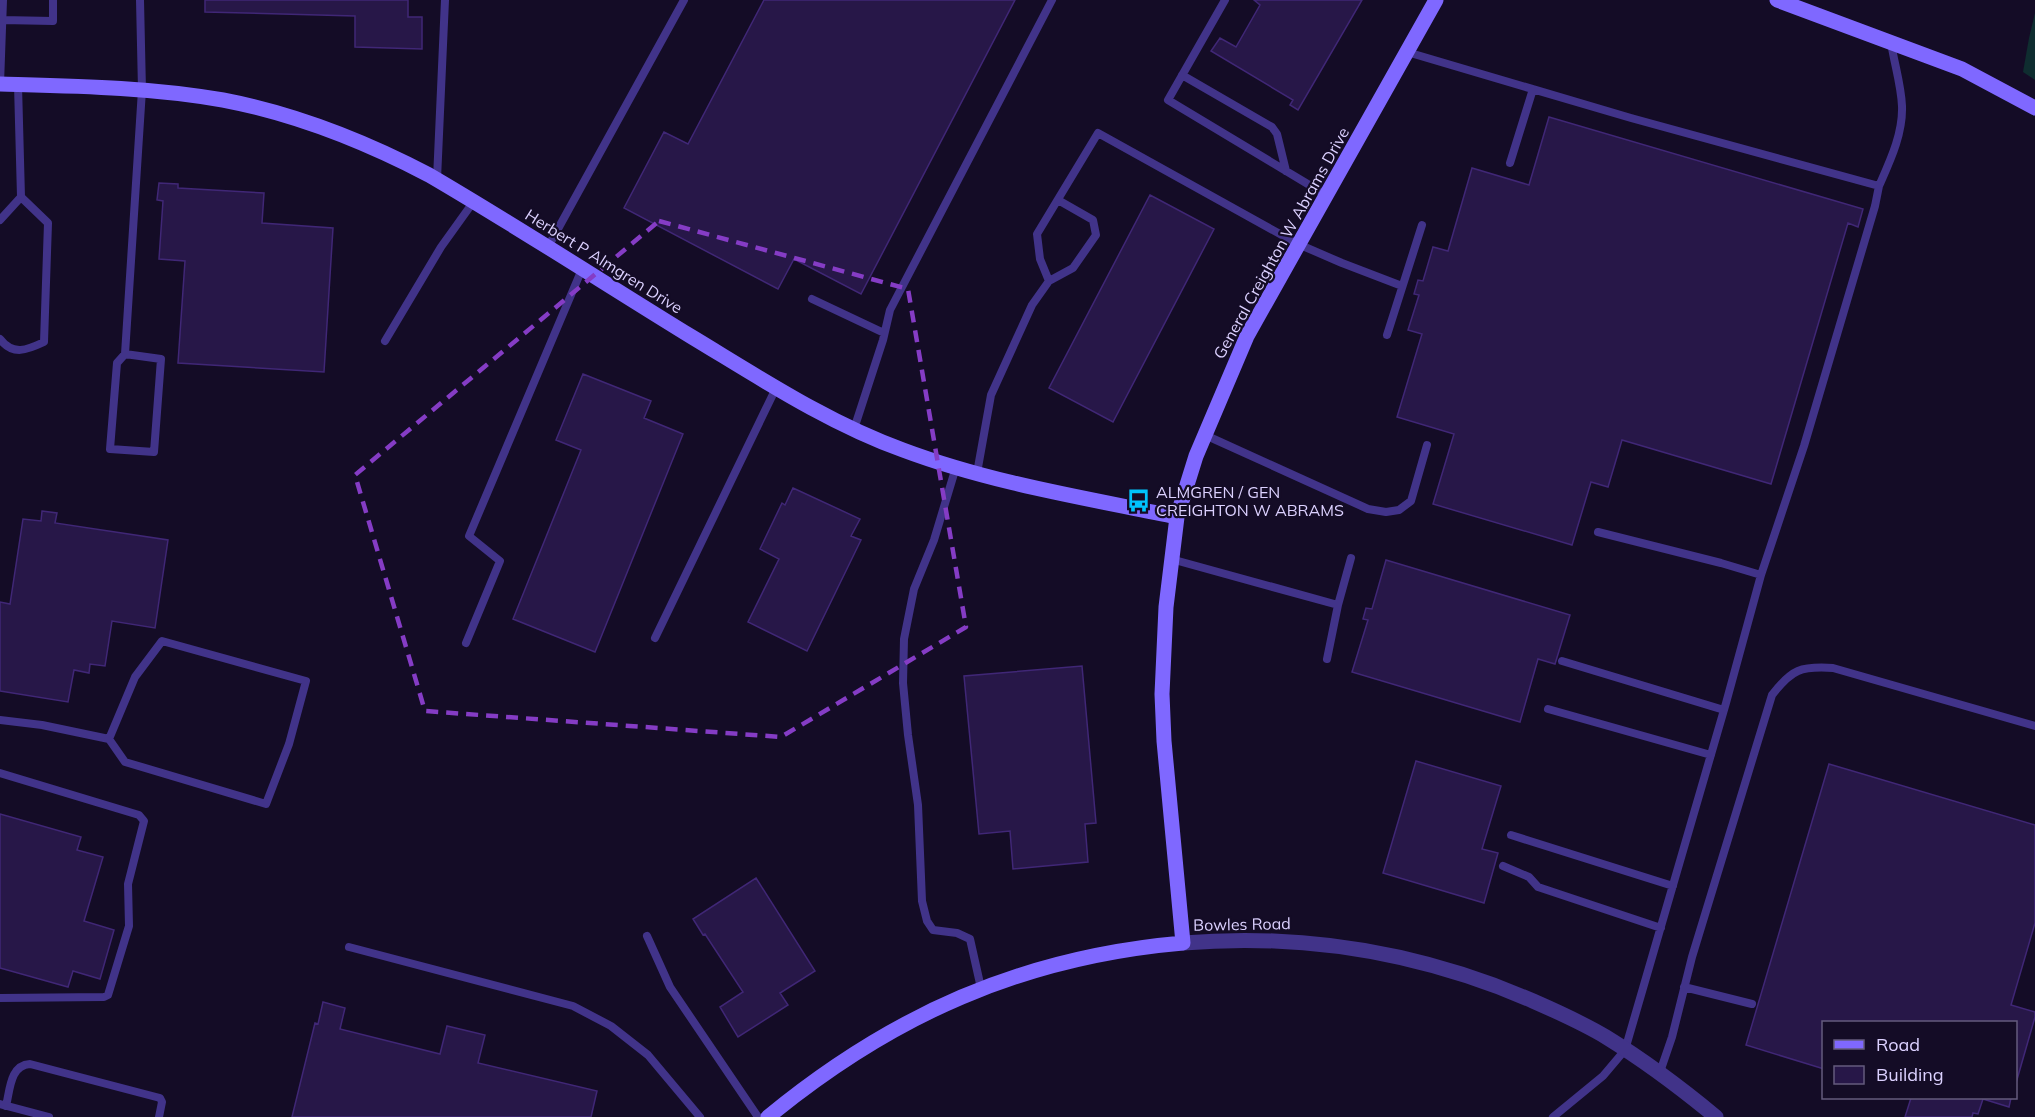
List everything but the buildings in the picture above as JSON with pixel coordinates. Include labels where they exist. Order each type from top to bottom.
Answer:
[{"type":"street","name":"General Creighton W Abrams Drive","points":[[1183,943],[1163,729],[1164,650],[1171,559],[1177,517],[1205,435],[1247,336],[1436,0]]},
{"type":"street","points":[[1777,0],[1962,69],[2035,108]]},
{"type":"street","name":"Herbert P Almgren Drive","points":[[0,84],[142,90],[224,101],[285,116],[372,147],[437,179],[776,388],[854,429],[903,450],[976,473],[1177,517]]},
{"type":"street","name":"Bowles Road","points":[[768,1117],[810,1083],[864,1046],[930,1010],[981,988],[1080,958],[1135,948],[1208,941],[1296,941],[1357,949],[1414,960],[1471,976],[1518,994],[1582,1024],[1660,1072],[1716,1117]]},
{"type":"lane","points":[[0,84],[3,0]]},
{"type":"lane","points":[[3,20],[53,21],[54,0]]},
{"type":"lane","points":[[125,354],[161,359],[154,452],[110,449],[117,363],[125,354],[142,90],[140,0]]},
{"type":"lane","points":[[437,179],[445,0]]},
{"type":"lane","points":[[548,247],[684,0]]},
{"type":"lane","points":[[854,429],[890,310],[1052,0]]},
{"type":"lane","points":[[1225,0],[1168,100],[1326,195]]},
{"type":"lane","points":[[1553,1117],[1603,1076],[1625,1050],[1761,575],[1804,446],[1879,186],[1897,140],[1902,108],[1891,42]]},
{"type":"lane","points":[[1407,52],[1631,118],[1879,186]]},
{"type":"lane","points":[[1182,75],[1272,127],[1277,134],[1286,171]]},
{"type":"lane","points":[[0,220],[21,197],[18,85]]},
{"type":"lane","points":[[1509,163],[1533,89]]},
{"type":"lane","points":[[1049,281],[1040,259],[1037,234],[1098,133],[1298,244],[1402,286]]},
{"type":"lane","points":[[0,339],[6,346],[23,351],[44,342],[48,223],[21,197]]},
{"type":"lane","points":[[976,473],[991,395],[1032,305],[1049,281],[1073,268],[1096,235],[1093,220],[1058,200]]},
{"type":"lane","points":[[385,341],[441,247],[474,201]]},
{"type":"lane","points":[[1387,335],[1422,225]]},
{"type":"lane","points":[[466,643],[500,561],[469,536],[582,269]]},
{"type":"lane","points":[[812,299],[884,333]]},
{"type":"lane","points":[[655,638],[776,388]]},
{"type":"lane","points":[[1205,435],[1368,509],[1386,512],[1399,510],[1411,501],[1427,445]]},
{"type":"lane","points":[[956,467],[933,540],[914,589],[904,639],[903,683],[918,805],[921,901],[927,921],[933,930],[957,933],[970,939],[981,988]]},
{"type":"lane","points":[[1598,532],[1761,575]]},
{"type":"lane","points":[[1327,659],[1351,558]]},
{"type":"lane","points":[[1171,559],[1338,605]]},
{"type":"lane","points":[[0,720],[42,724],[109,739],[124,762],[266,804],[289,744],[306,681],[162,641],[135,677],[109,739]]},
{"type":"lane","points":[[1562,662],[1724,710]]},
{"type":"lane","points":[[1660,1072],[1772,695],[1785,678],[1809,667],[1833,669],[2035,726]]},
{"type":"lane","points":[[1548,709],[1711,755]]},
{"type":"lane","points":[[0,773],[139,815],[144,821],[128,884],[129,926],[108,995],[104,997],[0,998]]},
{"type":"lane","points":[[1512,835],[1673,886]]},
{"type":"lane","points":[[1503,866],[1529,877],[1538,887],[1661,928]]},
{"type":"lane","points":[[647,936],[670,987],[758,1117]]},
{"type":"lane","points":[[349,946],[573,1006],[611,1026],[648,1055],[700,1117]]},
{"type":"lane","points":[[1684,987],[1752,1004]]},
{"type":"lane","points":[[50,1117],[30,1115],[3,1105],[15,1070],[20,1065],[30,1064],[160,1098],[162,1102],[159,1117]]},
{"type":"highlighted area","points":[[659,221],[908,289],[966,627],[781,737],[425,711],[355,475]]},
{"type":"green space","points":[[2035,13],[2035,80],[2023,72]]},
{"type":"place","name":"ALMGREN / GEN CREIGHTON W ABRAMS","points":[[1138,501]]}]
